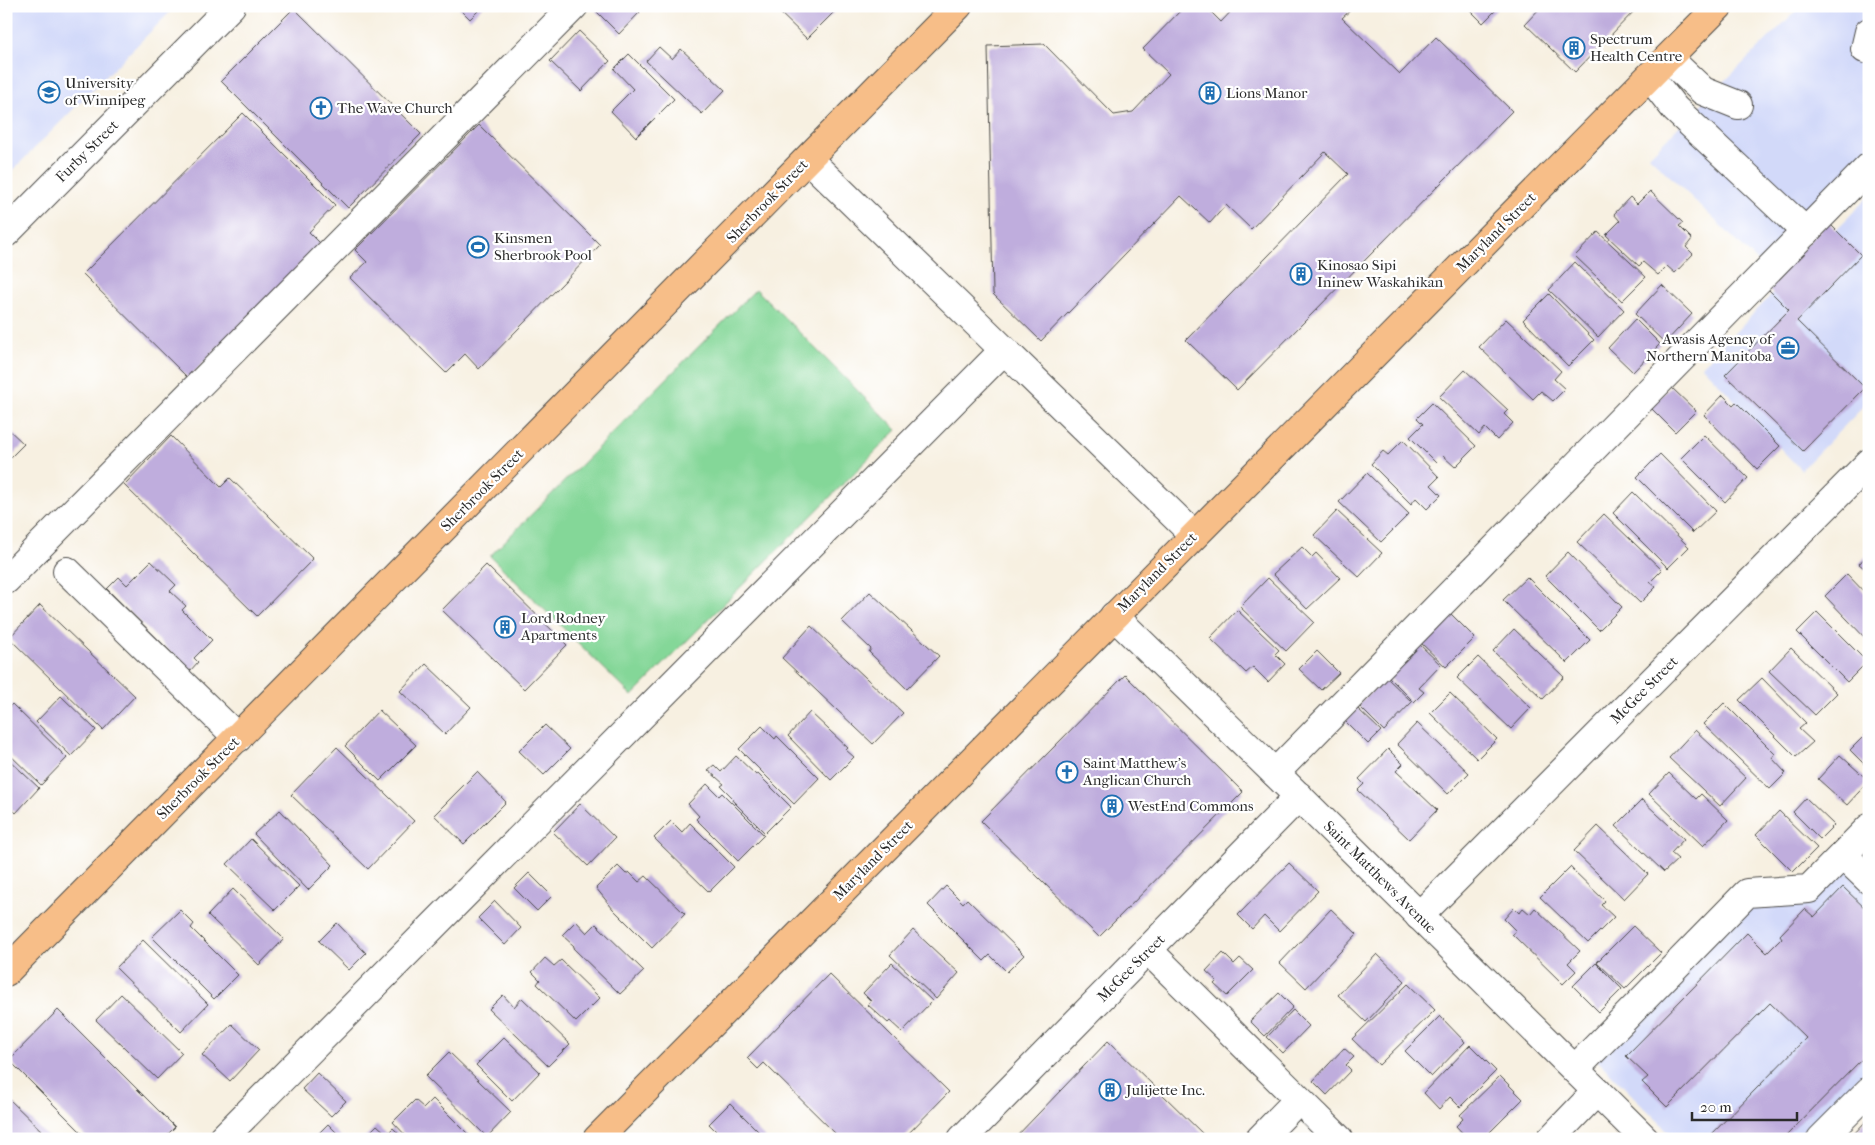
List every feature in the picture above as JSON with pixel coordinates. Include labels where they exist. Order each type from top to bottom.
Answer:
[{"type":"main road","name":"Maryland Street","points":[[597,1139],[1194,535],[1650,78],[1719,6]]},
{"type":"main road","name":"Sherbrook Street","points":[[6,972],[808,159],[949,9]]},
{"type":"street","name":"Furby Street","points":[[6,233],[231,6]]},
{"type":"street","points":[[6,580],[574,6]]},
{"type":"street","points":[[1668,58],[1703,91],[1738,105]]},
{"type":"street","points":[[1650,78],[1675,109],[1806,232]]},
{"type":"street","points":[[808,159],[1194,535]]},
{"type":"street","points":[[1275,773],[1869,167]]},
{"type":"street","points":[[222,1139],[1004,350]]},
{"type":"street","name":"McGee Street","points":[[1420,916],[1869,463]]},
{"type":"street","points":[[67,571],[238,738]]},
{"type":"street","name":"Saint Matthews Avenue","points":[[1114,616],[1299,796],[1644,1139]]},
{"type":"street","name":"McGee Street","points":[[962,1139],[1299,796]]},
{"type":"street","points":[[1575,1069],[1747,893],[1809,888],[1869,828]]},
{"type":"street","points":[[1843,854],[1869,880]]},
{"type":"street","points":[[1148,950],[1339,1139]]},
{"type":"street","points":[[1821,1139],[1869,1091]]},
{"type":"street","points":[[1551,1139],[1597,1092]]},
{"type":"street","points":[[1260,1139],[1298,1100]]},
{"type":"shaded area","name":"University of Winnipeg","points":[[6,6],[176,6],[6,177]]},
{"type":"shaded area","points":[[1801,6],[1869,6],[1869,154],[1759,263],[1649,156]]},
{"type":"shaded area","points":[[1869,196],[1869,401],[1801,470],[1702,366]]},
{"type":"shaded area","points":[[1869,839],[1869,1067],[1798,1139],[1676,1139],[1597,1060],[1748,905],[1804,905]]},
{"type":"green space","points":[[756,289],[897,430],[632,696],[490,556]]},
{"type":"building","points":[[457,6],[483,6],[470,19]]},
{"type":"building","points":[[601,6],[634,6],[640,12],[619,34],[596,11]]},
{"type":"building","points":[[773,6],[840,6],[807,39]]},
{"type":"building","points":[[1185,6],[1205,6],[1221,22],[1236,6],[1355,6],[1342,18],[1400,74],[1436,37],[1512,111],[1237,390],[1186,340],[1348,174],[1325,152],[1251,229],[1226,205],[1210,223],[1181,196],[1041,341],[993,294],[988,46],[1044,44],[1114,115],[1133,112],[1169,74],[1143,49]]},
{"type":"building","points":[[1466,6],[1500,6],[1483,23]]},
{"type":"building","name":"Spectrum Health Centre","points":[[1542,6],[1639,6],[1575,72],[1525,24]]},
{"type":"building","name":"The Wave Church","points":[[294,8],[421,134],[348,208],[221,81]]},
{"type":"building","points":[[579,31],[610,61],[581,91],[550,61]]},
{"type":"building","points":[[659,47],[672,59],[681,49],[725,90],[702,114],[646,61]]},
{"type":"building","points":[[629,54],[674,99],[636,137],[611,111],[633,89],[614,69]]},
{"type":"building","points":[[243,113],[335,205],[309,232],[321,244],[188,378],[83,274]]},
{"type":"building","name":"Kinsmen Sherbrook Pool","points":[[479,125],[600,245],[479,369],[465,354],[446,373],[350,278],[367,262],[355,250]]},
{"type":"building","points":[[1650,191],[1683,223],[1679,226],[1692,239],[1686,247],[1693,254],[1675,273],[1667,266],[1658,275],[1643,262],[1639,266],[1606,235],[1620,221],[1614,214],[1630,197],[1637,204]]},
{"type":"building","name":"Awasis Agency of Northern Manitoba","points":[[1828,222],[1861,255],[1797,321],[1865,388],[1803,451],[1725,375],[1789,310],[1765,286]]},
{"type":"building","points":[[1598,232],[1646,277],[1622,301],[1575,256]]},
{"type":"building","points":[[1575,262],[1624,310],[1598,337],[1549,290]]},
{"type":"building","points":[[1662,285],[1692,314],[1665,343],[1635,314]]},
{"type":"building","points":[[1549,294],[1594,340],[1568,366],[1523,320]]},
{"type":"building","points":[[1506,319],[1561,371],[1554,379],[1565,389],[1553,401],[1541,391],[1533,399],[1479,347]]},
{"type":"building","points":[[1635,319],[1660,344],[1633,372],[1608,348]]},
{"type":"building","points":[[1465,370],[1508,410],[1504,414],[1513,423],[1497,440],[1485,428],[1479,435],[1439,397]]},
{"type":"building","points":[[1671,387],[1696,411],[1675,432],[1650,407]]},
{"type":"building","points":[[1723,395],[1733,405],[1736,402],[1780,446],[1757,469],[1704,415]]},
{"type":"building","points":[[1432,403],[1476,446],[1455,467],[1443,456],[1436,463],[1410,437],[1423,424],[1417,418]]},
{"type":"building","points":[[6,427],[24,444],[6,462]]},
{"type":"building","points":[[1704,435],[1748,478],[1725,502],[1681,458]]},
{"type":"building","points":[[171,436],[221,487],[230,478],[313,559],[257,616],[124,485]]},
{"type":"building","points":[[1403,440],[1439,477],[1431,485],[1441,495],[1427,509],[1416,498],[1411,504],[1371,464],[1383,451],[1388,455]]},
{"type":"building","points":[[1660,454],[1716,511],[1693,533],[1637,477]]},
{"type":"building","points":[[1367,473],[1409,514],[1381,542],[1339,502]]},
{"type":"building","points":[[1633,492],[1689,547],[1668,568],[1613,513]]},
{"type":"building","points":[[1337,511],[1382,553],[1359,577],[1314,535]]},
{"type":"building","points":[[1604,514],[1662,570],[1650,582],[1656,587],[1640,603],[1577,542]]},
{"type":"building","points":[[1302,547],[1312,557],[1316,553],[1340,578],[1307,609],[1273,574]]},
{"type":"building","points":[[1568,552],[1622,607],[1599,630],[1545,576]]},
{"type":"building","points":[[1869,553],[1869,572],[1859,564]]},
{"type":"building","points":[[151,561],[176,585],[170,591],[186,606],[182,610],[212,640],[194,658],[198,662],[190,671],[107,589],[119,577],[127,585]]},
{"type":"building","name":"Lord Rodney Apartments","points":[[486,565],[567,645],[524,689],[442,610]]},
{"type":"building","points":[[1847,574],[1869,597],[1869,642],[1825,596]]},
{"type":"building","points":[[1527,577],[1590,640],[1567,663],[1503,600]]},
{"type":"building","points":[[1268,578],[1314,622],[1286,651],[1240,607]]},
{"type":"building","points":[[870,592],[939,656],[907,689],[869,652],[871,649],[842,621]]},
{"type":"building","points":[[40,605],[135,696],[103,730],[9,638]]},
{"type":"building","points":[[1237,610],[1279,650],[1275,654],[1285,664],[1268,682],[1253,667],[1246,673],[1210,638]]},
{"type":"building","points":[[1449,612],[1475,638],[1446,667],[1420,642]]},
{"type":"building","points":[[1817,612],[1867,662],[1847,682],[1797,632]]},
{"type":"building","points":[[811,626],[903,713],[873,744],[782,658]]},
{"type":"building","points":[[1514,629],[1564,677],[1543,699],[1493,651]]},
{"type":"building","points":[[1419,644],[1441,665],[1419,688],[1424,692],[1414,702],[1388,676]]},
{"type":"building","points":[[1791,648],[1837,693],[1815,715],[1769,671]]},
{"type":"building","points":[[1317,651],[1339,673],[1321,690],[1299,669]]},
{"type":"building","points":[[1478,657],[1531,708],[1511,729],[1457,678]]},
{"type":"building","points":[[426,664],[471,707],[445,734],[400,691]]},
{"type":"building","name":"WestEnd Commons","points":[[1125,675],[1243,792],[1099,937],[981,821]]},
{"type":"building","points":[[1386,677],[1412,702],[1384,731],[1358,705]]},
{"type":"building","points":[[1762,678],[1806,723],[1799,729],[1813,742],[1796,757],[1739,700]]},
{"type":"building","points":[[1450,693],[1497,739],[1477,759],[1430,713]]},
{"type":"building","points":[[61,696],[96,730],[71,756],[36,722]]},
{"type":"building","points":[[1724,703],[1775,754],[1772,758],[1786,773],[1770,789],[1703,724]]},
{"type":"building","points":[[12,704],[67,758],[41,785],[6,751],[6,710]]},
{"type":"building","points":[[1357,708],[1381,731],[1368,744],[1345,721]]},
{"type":"building","points":[[379,710],[416,745],[380,781],[345,746]]},
{"type":"building","points":[[810,712],[848,748],[846,750],[854,757],[831,780],[788,736]]},
{"type":"building","points":[[1417,723],[1469,773],[1448,794],[1397,744]]},
{"type":"building","points":[[545,725],[570,749],[544,775],[519,751]]},
{"type":"building","points":[[762,726],[775,739],[777,736],[819,778],[794,804],[739,749]]},
{"type":"building","points":[[1695,730],[1746,778],[1720,806],[1669,758]]},
{"type":"building","points":[[1869,731],[1869,769],[1850,750]]},
{"type":"building","points":[[337,747],[414,821],[368,869],[291,795]]},
{"type":"building","points":[[1388,749],[1403,764],[1396,771],[1437,810],[1409,839],[1358,790],[1364,784],[1359,779]]},
{"type":"building","points":[[1840,755],[1869,781],[1847,805],[1818,779]]},
{"type":"building","points":[[736,756],[756,775],[758,774],[791,807],[765,833],[732,800],[733,798],[721,786],[724,784],[708,770],[714,765],[721,772]]},
{"type":"building","points":[[6,757],[39,788],[16,813],[6,804]]},
{"type":"building","points":[[477,772],[506,802],[464,844],[434,815]]},
{"type":"building","points":[[1669,773],[1696,799],[1701,794],[1728,820],[1703,846],[1649,794]]},
{"type":"building","points":[[707,784],[719,796],[722,793],[764,835],[738,861],[696,819],[699,816],[688,804]]},
{"type":"building","points":[[1806,798],[1834,825],[1820,839],[1793,812]]},
{"type":"building","points":[[1642,800],[1684,839],[1671,853],[1678,859],[1664,872],[1616,826]]},
{"type":"building","points":[[580,804],[615,838],[588,866],[553,832]]},
{"type":"building","points":[[280,810],[333,865],[308,890],[254,834]]},
{"type":"building","points":[[1779,811],[1817,848],[1793,872],[1756,835]]},
{"type":"building","points":[[6,812],[12,818],[6,823]]},
{"type":"building","points":[[671,821],[682,832],[690,823],[734,867],[709,892],[654,838]]},
{"type":"building","points":[[1598,826],[1648,874],[1624,899],[1574,851]]},
{"type":"building","points":[[251,839],[299,886],[275,910],[227,864]]},
{"type":"building","points":[[1289,863],[1318,891],[1279,931],[1264,916],[1252,929],[1238,915]]},
{"type":"building","points":[[618,866],[626,874],[629,872],[639,882],[646,876],[685,914],[652,948],[613,909],[596,888]]},
{"type":"building","points":[[1570,867],[1605,901],[1601,905],[1614,917],[1588,943],[1540,897]]},
{"type":"building","points":[[529,873],[552,896],[537,911],[514,888]]},
{"type":"building","points":[[946,886],[963,903],[967,899],[1024,955],[1007,972],[990,955],[984,961],[928,905]]},
{"type":"building","points":[[1843,887],[1869,912],[1869,1052],[1783,1139],[1707,1139],[1806,1038],[1770,1003],[1667,1107],[1642,1082],[1648,1077],[1626,1056],[1747,933],[1767,953],[1782,938],[1780,935],[1805,909],[1814,917]]},
{"type":"building","points":[[233,889],[284,939],[259,965],[208,915]]},
{"type":"building","points":[[495,901],[521,928],[505,945],[478,918]]},
{"type":"building","points":[[1514,908],[1519,913],[1523,908],[1530,914],[1535,908],[1580,951],[1568,963],[1576,971],[1563,984],[1512,934],[1516,931],[1504,919]]},
{"type":"building","points":[[1331,909],[1357,934],[1306,988],[1280,963]]},
{"type":"building","points":[[180,910],[194,924],[191,928],[238,975],[214,999],[152,937]]},
{"type":"building","points":[[576,921],[587,933],[596,924],[644,971],[620,994],[562,935]]},
{"type":"building","points":[[337,923],[366,953],[349,970],[319,941]]},
{"type":"building","points":[[1633,926],[1661,953],[1625,989],[1597,962]]},
{"type":"building","points":[[913,930],[959,973],[936,999],[890,955]]},
{"type":"building","points":[[143,940],[208,1004],[181,1032],[116,968]]},
{"type":"building","points":[[1223,953],[1234,964],[1240,958],[1253,970],[1227,996],[1214,984],[1217,981],[1206,971]]},
{"type":"building","points":[[1377,954],[1405,981],[1366,1022],[1338,995]]},
{"type":"building","points":[[545,958],[554,966],[561,960],[600,998],[576,1022],[537,984],[540,980],[532,972]]},
{"type":"building","points":[[892,963],[932,1001],[902,1032],[890,1021],[888,1023],[868,1005],[871,1001],[863,993]]},
{"type":"building","points":[[1596,963],[1622,989],[1599,1012],[1573,986]]},
{"type":"building","points":[[829,974],[949,1092],[903,1139],[841,1139],[764,1063],[758,1069],[747,1058]]},
{"type":"building","points":[[1408,984],[1435,1010],[1379,1065],[1352,1039]]},
{"type":"building","points":[[1279,993],[1293,1007],[1265,1036],[1250,1021]]},
{"type":"building","points":[[121,994],[182,1053],[157,1079],[96,1020]]},
{"type":"building","points":[[503,995],[514,1007],[522,998],[570,1044],[548,1066],[489,1009]]},
{"type":"building","points":[[58,1010],[175,1127],[163,1139],[88,1139],[9,1060]]},
{"type":"building","points":[[1293,1010],[1309,1026],[1283,1053],[1267,1037]]},
{"type":"building","points":[[1440,1016],[1465,1042],[1431,1077],[1405,1051]]},
{"type":"building","points":[[232,1024],[259,1050],[230,1081],[202,1055]]},
{"type":"building","points":[[504,1037],[540,1072],[512,1101],[476,1065]]},
{"type":"building","name":"Julijette Inc.","points":[[1108,1041],[1208,1139],[1014,1139]]},
{"type":"building","points":[[1470,1045],[1496,1071],[1460,1107],[1450,1097],[1439,1109],[1424,1093]]},
{"type":"building","points":[[1344,1048],[1354,1057],[1346,1065],[1351,1070],[1327,1095],[1313,1081]]},
{"type":"building","points":[[449,1052],[511,1112],[487,1137],[425,1076]]},
{"type":"building","points":[[317,1073],[346,1101],[331,1116],[302,1089]]},
{"type":"building","points":[[1500,1076],[1523,1099],[1483,1139],[1468,1139],[1456,1126],[1463,1119],[1460,1115]]},
{"type":"building","points":[[6,1096],[50,1139],[6,1139]]},
{"type":"building","points":[[433,1099],[473,1139],[409,1139],[393,1122],[415,1100],[424,1108]]},
{"type":"building","points":[[730,1103],[766,1139],[724,1139],[709,1124]]},
{"type":"building","points":[[1869,1118],[1869,1139],[1849,1139]]},
{"type":"building","points":[[328,1124],[343,1139],[313,1139]]},
{"type":"building","points":[[377,1125],[387,1134],[393,1128],[404,1139],[363,1139]]},
{"type":"place","name":"Spectrum Health Centre","points":[[1574,48]]},
{"type":"place","name":"University of Winnipeg","points":[[49,92]]},
{"type":"place","name":"Lions Manor","points":[[1210,93]]},
{"type":"place","name":"The Wave Church","points":[[321,108]]},
{"type":"place","name":"Kinsmen Sherbrook Pool","points":[[478,247]]},
{"type":"place","name":"Kinosao Sipi Ininew Waskahikan","points":[[1301,274]]},
{"type":"place","name":"Awasis Agency of Northern Manitoba","points":[[1788,348]]},
{"type":"place","name":"Lord Rodney Apartments","points":[[505,627]]},
{"type":"place","name":"Saint Matthew's Anglican Church","points":[[1067,772]]},
{"type":"place","name":"WestEnd Commons","points":[[1112,806]]},
{"type":"place","name":"Julijette Inc.","points":[[1110,1090]]}]
